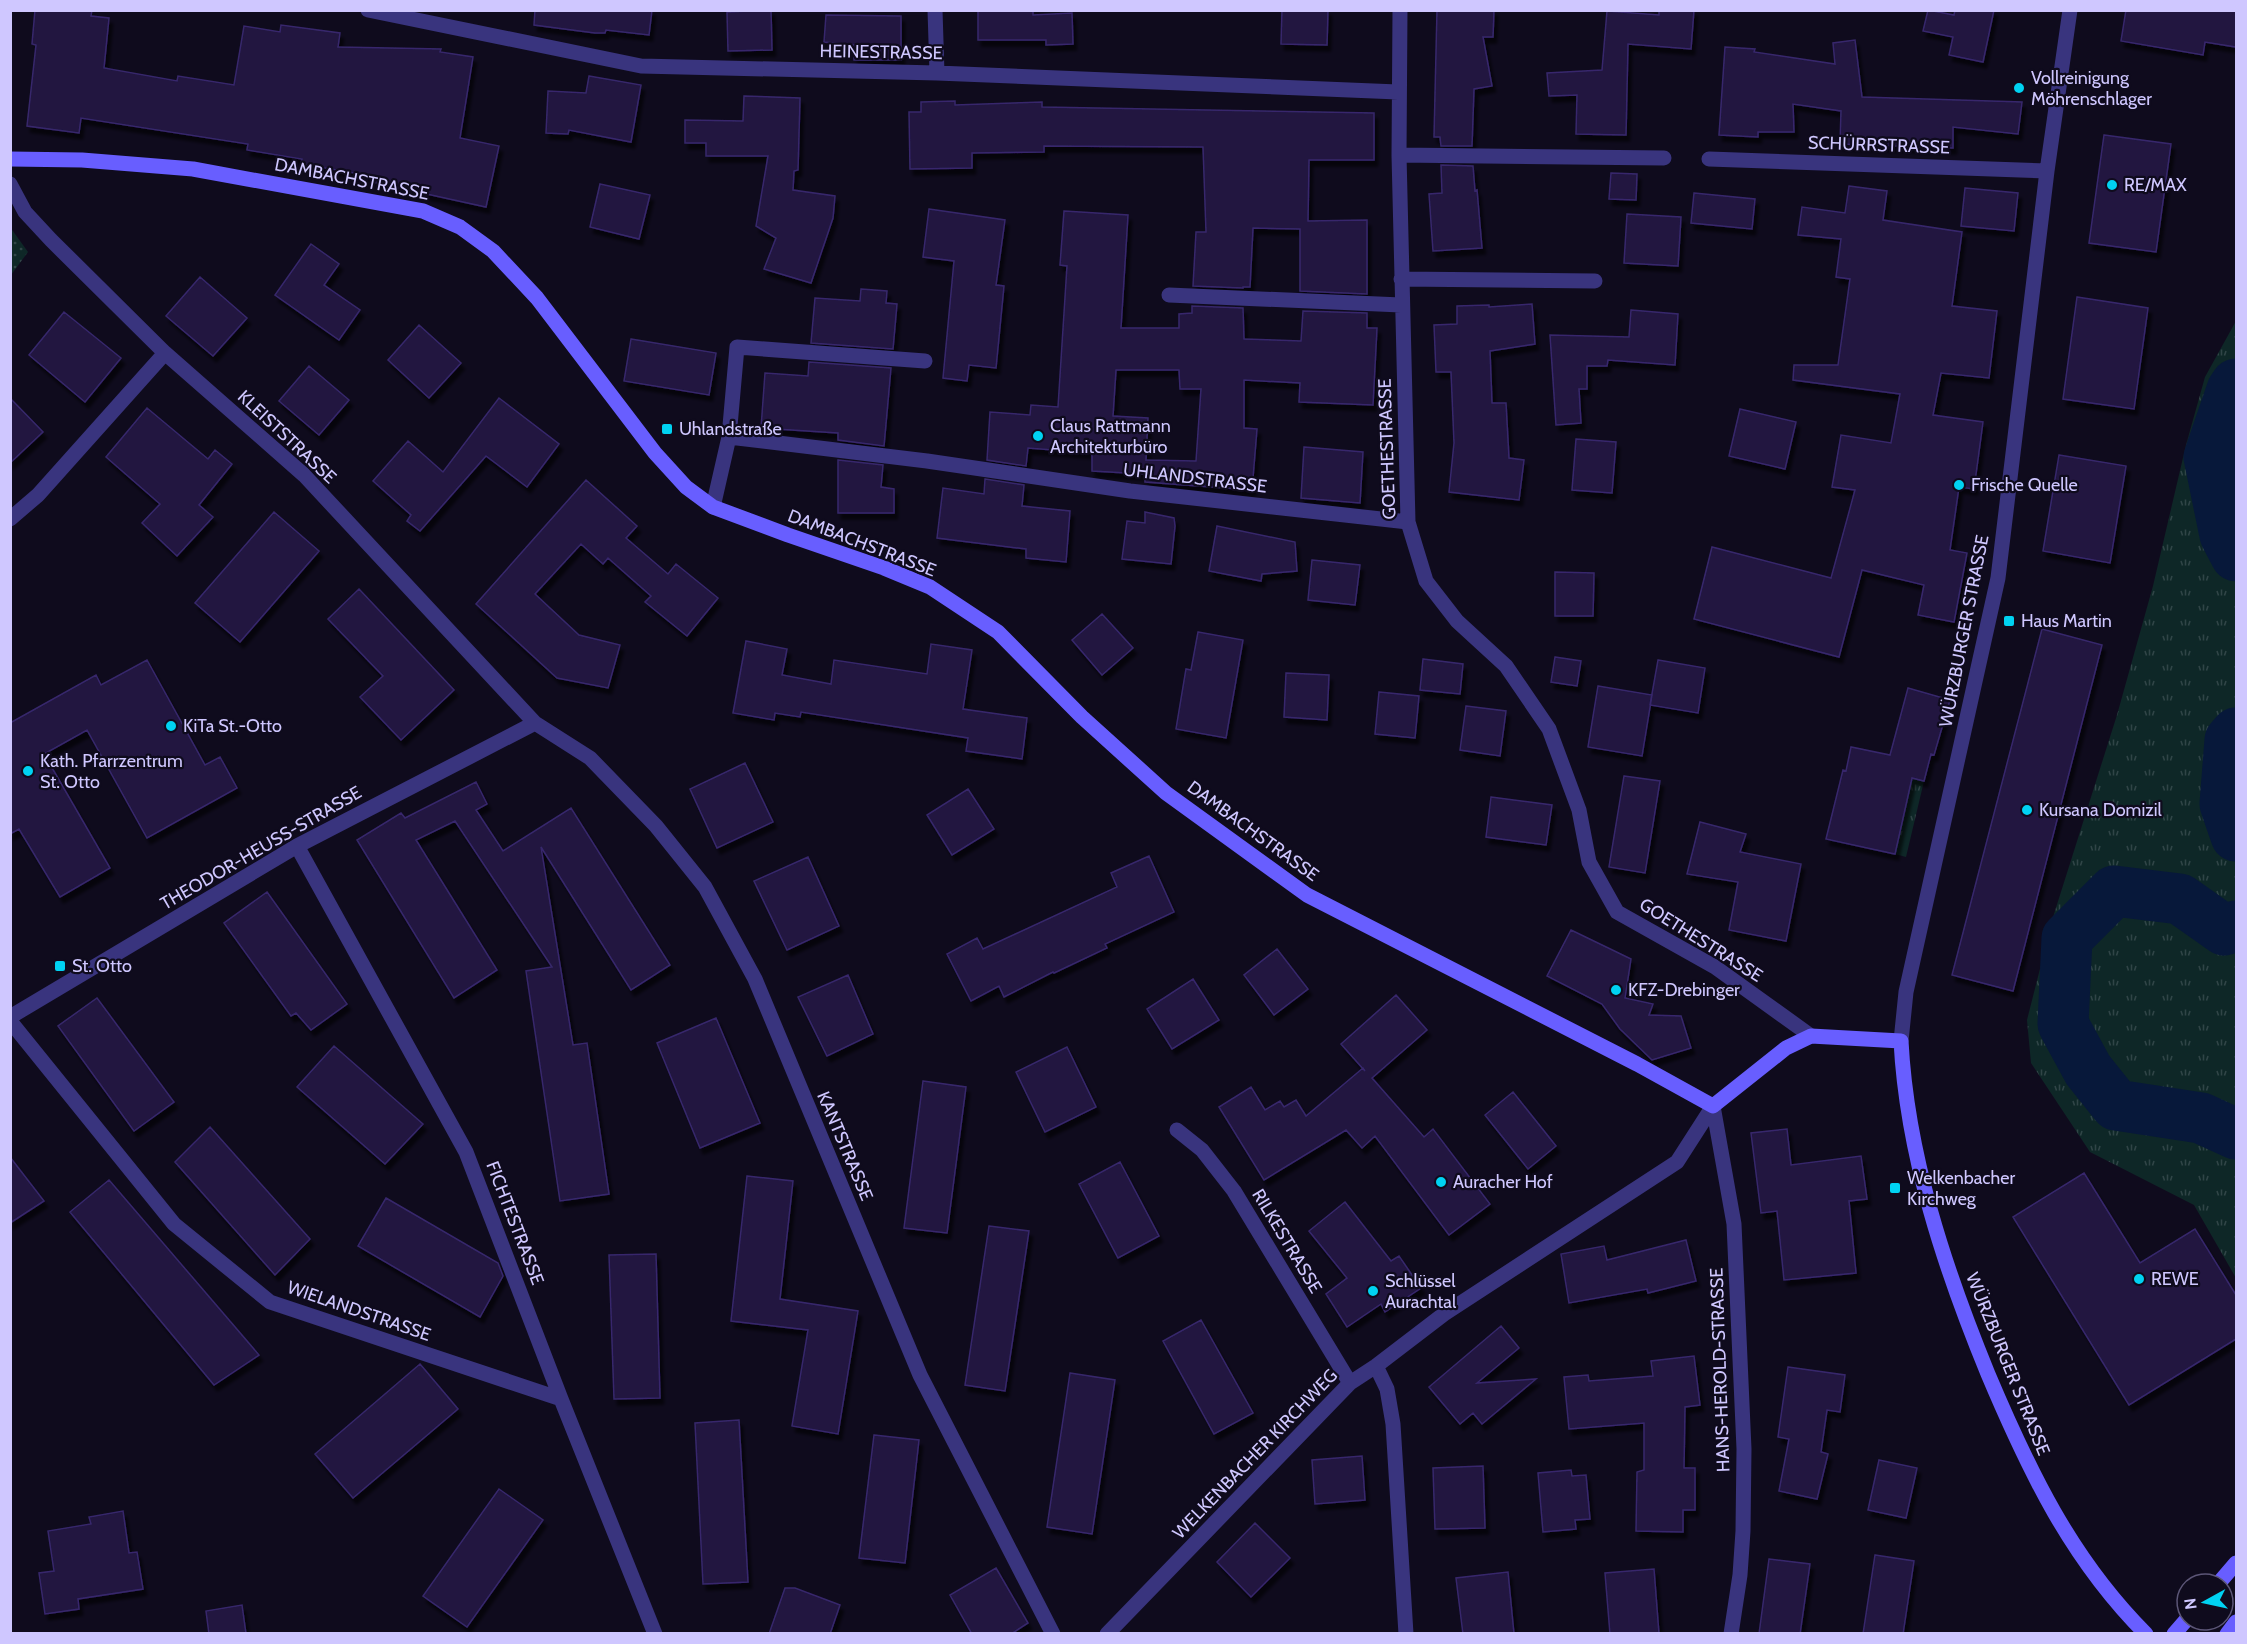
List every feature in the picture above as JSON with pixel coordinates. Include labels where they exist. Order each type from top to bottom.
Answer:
[{"type":"street","name":"HEINESTRASSE","points":[[368,10],[641,66],[937,73],[1398,92]]},
{"type":"street","points":[[935,10],[937,73]]},
{"type":"street","name":"GOETHESTRASSE","points":[[1400,10],[1398,92],[1401,305],[1408,522],[1425,581],[1457,621],[1506,666],[1549,729],[1579,810],[1589,862],[1617,912],[1715,967],[1811,1036]]},
{"type":"street","name":"WÜRZBURGER STRASSE","points":[[2070,10],[2047,171],[1998,578],[1906,992],[1901,1041],[1908,1114],[1923,1181],[1971,1334],[2037,1485],[2082,1559],[2118,1606],[2145,1634]]},
{"type":"street","points":[[1399,155],[1664,158]]},
{"type":"street","name":"DAMBACHSTRASSE","points":[[10,159],[82,160],[193,169],[423,211],[460,226],[493,251],[537,298],[655,453],[686,488],[713,507],[884,568],[930,587],[998,632],[1082,717],[1166,793],[1307,895],[1637,1064],[1713,1106]]},
{"type":"street","name":"SCHÜRRSTRASSE","points":[[1710,159],[2047,171]]},
{"type":"street","name":"KLEISTSTRASSE","points":[[10,184],[25,212],[165,353],[304,476],[535,723]]},
{"type":"street","points":[[1401,279],[1595,281]]},
{"type":"street","points":[[1169,295],[1401,305]]},
{"type":"street","points":[[713,507],[729,437],[737,347],[926,361]]},
{"type":"street","points":[[10,519],[38,495],[165,353]]},
{"type":"street","name":"UHLANDSTRASSE","points":[[729,437],[927,461],[1130,491],[1408,522]]},
{"type":"street","name":"THEODOR-HEUSS-STRASSE","points":[[10,1019],[297,846],[535,723]]},
{"type":"street","name":"KANTSTRASSE","points":[[535,723],[590,758],[656,826],[705,887],[755,979],[920,1375],[1053,1634]]},
{"type":"street","name":"FICHTESTRASSE","points":[[297,846],[466,1152],[655,1634]]},
{"type":"street","name":"WIELANDSTRASSE","points":[[10,1019],[174,1224],[270,1302],[561,1399]]},
{"type":"street","points":[[1811,1036],[1901,1041]]},
{"type":"street","name":"WELKENBACHER KIRCHWEG","points":[[1107,1634],[1350,1383],[1444,1314],[1677,1162],[1713,1106],[1786,1048],[1811,1036]]},
{"type":"street","name":"HANS-HEROLD-STRASSE","points":[[1713,1106],[1734,1224],[1744,1449],[1743,1542],[1731,1634]]},
{"type":"street","name":"RILKESTRASSE","points":[[1177,1130],[1202,1150],[1234,1191],[1350,1383]]},
{"type":"street","points":[[1376,1366],[1388,1389],[1393,1424],[1406,1634]]},
{"type":"street","points":[[2227,1634],[2236,1622]]},
{"type":"green space","points":[[10,227],[28,252],[11,275],[10,275]]},
{"type":"green space","points":[[2236,321],[2236,1278],[2194,1205],[2090,1152],[2031,1063],[2027,1020],[2054,914],[2117,715],[2153,586],[2186,445],[2205,377]]},
{"type":"green space","points":[[1862,766],[1924,781],[1906,857],[1895,854],[1910,787],[1862,775]]},
{"type":"building","points":[[35,10],[92,10],[91,16],[109,18],[104,68],[177,81],[178,76],[234,85],[244,26],[280,32],[281,25],[340,33],[338,47],[441,49],[440,52],[473,57],[460,138],[499,146],[486,207],[372,182],[373,176],[301,164],[302,159],[247,150],[248,144],[81,118],[79,133],[27,126],[36,45],[32,44]]},
{"type":"building","points":[[535,10],[652,10],[649,35],[606,30],[605,33],[595,33],[534,25]]},
{"type":"building","points":[[771,10],[772,50],[728,51],[727,12]]},
{"type":"building","points":[[978,10],[1033,10],[1033,15],[1072,13],[1073,44],[1046,45],[1046,40],[978,40]]},
{"type":"building","points":[[1282,10],[1328,10],[1327,45],[1281,44]]},
{"type":"building","points":[[1437,10],[1494,10],[1493,37],[1483,37],[1492,86],[1474,89],[1472,146],[1441,146],[1440,137],[1434,137]]},
{"type":"building","points":[[1659,10],[1694,10],[1691,49],[1628,44],[1626,135],[1576,134],[1577,95],[1549,96],[1547,73],[1602,70],[1607,11],[1659,15]]},
{"type":"building","points":[[1928,10],[1954,15],[1955,10],[1994,10],[1983,62],[1949,55],[1953,37],[1923,31]]},
{"type":"building","points":[[2126,10],[2236,10],[2236,47],[2205,42],[2203,55],[2121,41]]},
{"type":"building","points":[[826,15],[901,16],[901,60],[854,60],[854,45],[824,42]]},
{"type":"building","points":[[1855,40],[1862,97],[2022,102],[2018,134],[1953,127],[1953,148],[1840,144],[1841,111],[1793,104],[1794,132],[1758,132],[1758,137],[1719,135],[1725,47],[1755,49],[1754,52],[1835,64],[1833,43]]},
{"type":"building","points":[[589,76],[641,85],[631,142],[569,130],[568,134],[546,133],[548,91],[586,93]]},
{"type":"building","points":[[744,96],[800,98],[798,170],[794,171],[793,190],[835,196],[833,218],[811,283],[764,269],[776,238],[756,226],[768,156],[706,156],[706,143],[685,143],[685,120],[743,121]]},
{"type":"building","points":[[955,101],[955,105],[1042,102],[1042,107],[1374,113],[1374,160],[1309,160],[1308,221],[1367,220],[1367,294],[1300,291],[1300,229],[1253,228],[1250,287],[1193,286],[1196,232],[1206,232],[1203,147],[1044,146],[1044,152],[972,153],[972,168],[910,169],[909,112],[921,112],[921,102]]},
{"type":"building","points":[[2104,135],[2171,144],[2156,252],[2089,243]]},
{"type":"building","points":[[1441,165],[1473,166],[1482,248],[1433,251],[1429,194],[1442,193]]},
{"type":"building","points":[[1611,173],[1637,174],[1636,200],[1609,199]]},
{"type":"building","points":[[600,184],[650,195],[639,239],[590,227]]},
{"type":"building","points":[[1849,186],[1887,191],[1883,220],[1962,232],[1952,306],[1997,311],[1989,378],[1941,373],[1933,415],[1983,422],[1974,489],[1959,487],[1950,550],[1967,553],[1954,622],[1918,615],[1924,585],[1862,570],[1839,657],[1694,619],[1712,547],[1831,578],[1855,490],[1832,487],[1841,435],[1891,443],[1900,394],[1793,380],[1794,365],[1838,365],[1850,279],[1836,277],[1841,239],[1798,235],[1802,207],[1845,213]]},
{"type":"building","points":[[1965,188],[2018,193],[2014,231],[1961,226]]},
{"type":"building","points":[[1694,193],[1755,199],[1752,229],[1691,223]]},
{"type":"building","points":[[929,209],[1005,220],[996,285],[1004,286],[996,368],[969,365],[967,381],[943,378],[954,261],[923,257]]},
{"type":"building","points":[[1064,211],[1128,215],[1121,328],[1179,328],[1179,314],[1192,313],[1192,306],[1243,308],[1244,339],[1301,341],[1303,311],[1367,313],[1367,328],[1377,328],[1373,405],[1299,402],[1300,383],[1244,380],[1244,428],[1257,429],[1252,490],[1145,482],[1145,474],[1092,471],[1092,453],[1028,448],[1026,466],[987,460],[990,412],[1030,415],[1031,405],[1058,407],[1067,266],[1060,265]],"holes":[[[1116,370],[1179,370],[1180,389],[1201,389],[1196,461],[1146,460],[1148,418],[1113,416]]]},
{"type":"building","points":[[1627,214],[1681,217],[1678,266],[1624,263]]},
{"type":"building","points":[[311,244],[339,264],[324,285],[360,310],[339,340],[275,295]]},
{"type":"building","points":[[200,277],[247,318],[213,356],[166,316]]},
{"type":"building","points":[[861,289],[887,291],[886,303],[897,304],[893,349],[811,343],[815,298],[860,301]]},
{"type":"building","points":[[2077,297],[2148,308],[2134,409],[2063,399]]},
{"type":"building","points":[[1532,304],[1535,344],[1490,351],[1492,403],[1506,403],[1509,458],[1524,460],[1519,500],[1449,492],[1454,443],[1451,372],[1436,372],[1434,325],[1457,324],[1457,306],[1489,305],[1489,307]]},
{"type":"building","points":[[1631,310],[1678,314],[1675,365],[1608,360],[1607,366],[1587,366],[1587,389],[1579,389],[1581,423],[1556,425],[1550,335],[1629,337]]},
{"type":"building","points":[[64,312],[121,358],[85,402],[29,355]]},
{"type":"building","points":[[419,325],[461,363],[429,398],[388,360]]},
{"type":"building","points":[[631,339],[716,353],[709,395],[624,381]]},
{"type":"building","points":[[809,362],[891,368],[884,446],[838,440],[838,433],[761,428],[765,373],[808,376]]},
{"type":"building","points":[[309,366],[349,400],[319,435],[279,401]]},
{"type":"building","points":[[10,398],[43,432],[10,463]]},
{"type":"building","points":[[499,398],[559,444],[527,487],[486,456],[420,531],[407,521],[411,515],[373,481],[408,441],[443,472]]},
{"type":"building","points":[[147,408],[208,459],[215,450],[232,464],[199,505],[213,517],[177,556],[142,523],[160,504],[106,457]]},
{"type":"building","points":[[1740,409],[1796,422],[1785,469],[1729,456]]},
{"type":"building","points":[[1576,439],[1616,442],[1612,493],[1572,490]]},
{"type":"building","points":[[1304,447],[1363,452],[1360,503],[1301,498]]},
{"type":"building","points":[[2059,455],[2126,466],[2110,563],[2043,551]]},
{"type":"building","points":[[838,460],[883,465],[881,487],[894,489],[894,513],[838,513]]},
{"type":"building","points":[[985,479],[1024,485],[1022,506],[1070,511],[1066,562],[1026,558],[1026,549],[937,538],[943,488],[984,494]]},
{"type":"building","points":[[586,480],[637,526],[626,538],[668,574],[676,564],[718,598],[687,636],[645,602],[651,596],[608,558],[603,564],[581,544],[535,594],[579,635],[620,645],[608,688],[557,678],[476,604]]},
{"type":"building","points":[[274,512],[319,551],[240,642],[195,603]]},
{"type":"building","points":[[1145,512],[1174,518],[1171,564],[1122,559],[1127,521],[1145,523]]},
{"type":"building","points":[[1217,526],[1295,542],[1297,571],[1262,574],[1261,581],[1209,571]]},
{"type":"building","points":[[1312,560],[1360,565],[1355,605],[1308,600]]},
{"type":"building","points":[[1555,572],[1594,573],[1593,616],[1555,616]]},
{"type":"building","points":[[359,589],[454,690],[401,740],[360,697],[383,676],[328,619]]},
{"type":"building","points":[[1102,614],[1133,648],[1102,675],[1072,640]]},
{"type":"building","name":"Kursana Domizil","points":[[2042,629],[2102,645],[2013,991],[1952,975]]},
{"type":"building","points":[[1198,632],[1243,640],[1226,738],[1176,729],[1186,669],[1191,670]]},
{"type":"building","points":[[746,641],[787,649],[782,675],[831,684],[834,660],[927,674],[931,644],[972,650],[963,709],[1027,718],[1022,759],[966,751],[968,738],[801,712],[800,717],[775,713],[774,720],[733,713]]},
{"type":"building","points":[[1555,657],[1581,661],[1577,686],[1551,682]]},
{"type":"building","points":[[1423,659],[1463,664],[1460,694],[1420,690]]},
{"type":"building","points":[[147,660],[205,765],[220,757],[237,788],[147,838],[87,730],[44,754],[110,868],[60,897],[19,829],[10,834],[10,723],[96,675],[101,685]]},
{"type":"building","points":[[1658,660],[1705,668],[1698,713],[1650,705]]},
{"type":"building","points":[[1286,673],[1329,675],[1327,720],[1284,717]]},
{"type":"building","points":[[1598,686],[1652,695],[1642,756],[1588,747]]},
{"type":"building","points":[[1908,688],[1950,700],[1924,781],[1912,778],[1895,854],[1826,839],[1851,747],[1890,755]]},
{"type":"building","points":[[1379,692],[1419,696],[1415,738],[1375,734]]},
{"type":"building","points":[[1466,706],[1506,711],[1500,756],[1460,750]]},
{"type":"building","points":[[745,763],[773,822],[717,848],[690,789]]},
{"type":"building","points":[[1624,776],[1660,781],[1645,873],[1609,867]]},
{"type":"building","points":[[476,782],[487,804],[476,810],[503,851],[571,808],[670,965],[631,990],[541,847],[573,1045],[587,1043],[609,1194],[560,1201],[526,971],[552,967],[455,821],[416,840],[497,970],[454,998],[357,840],[401,813],[405,818]]},
{"type":"building","points":[[968,789],[994,829],[952,855],[927,815]]},
{"type":"building","points":[[1491,797],[1552,805],[1546,845],[1486,837]]},
{"type":"building","points":[[1700,822],[1746,834],[1740,852],[1801,864],[1786,941],[1729,930],[1738,882],[1687,874]]},
{"type":"building","points":[[1149,856],[1174,912],[1105,944],[1107,948],[1004,997],[999,986],[971,1001],[947,954],[977,938],[983,949],[1117,887],[1111,873]]},
{"type":"building","points":[[808,857],[839,926],[787,950],[754,881]]},
{"type":"building","points":[[267,892],[347,1004],[311,1030],[296,1013],[291,1016],[224,923]]},
{"type":"building","name":"KFZ-Drebinger","points":[[1571,930],[1631,959],[1625,998],[1653,1004],[1649,1015],[1681,1016],[1691,1048],[1652,1060],[1620,1029],[1602,1004],[1547,976]]},
{"type":"building","points":[[1277,949],[1308,989],[1274,1015],[1244,975]]},
{"type":"building","points":[[848,975],[873,1034],[827,1056],[798,997]]},
{"type":"building","points":[[1193,979],[1219,1020],[1172,1049],[1147,1009]]},
{"type":"building","points":[[1396,995],[1427,1030],[1372,1078],[1424,1137],[1433,1129],[1490,1204],[1449,1235],[1375,1136],[1362,1148],[1346,1130],[1264,1180],[1219,1107],[1251,1087],[1265,1110],[1280,1101],[1284,1107],[1296,1100],[1306,1116],[1363,1068],[1341,1044]]},
{"type":"building","points":[[97,998],[174,1102],[134,1131],[58,1026]]},
{"type":"building","points":[[716,1018],[760,1123],[700,1148],[657,1043]]},
{"type":"building","points":[[334,1046],[423,1124],[385,1164],[297,1087]]},
{"type":"building","points":[[1067,1047],[1096,1107],[1045,1132],[1016,1072]]},
{"type":"building","points":[[923,1081],[966,1087],[947,1233],[904,1228]]},
{"type":"building","points":[[1513,1092],[1556,1146],[1528,1169],[1485,1115]]},
{"type":"building","points":[[210,1127],[310,1239],[275,1275],[175,1162]]},
{"type":"building","points":[[1787,1129],[1791,1165],[1861,1156],[1867,1199],[1849,1201],[1856,1273],[1784,1280],[1777,1211],[1761,1213],[1751,1133]]},
{"type":"building","points":[[10,1157],[44,1201],[10,1223]]},
{"type":"building","points":[[1120,1162],[1159,1236],[1118,1258],[1079,1184]]},
{"type":"building","name":"REWE","points":[[2084,1173],[2140,1263],[2195,1229],[2236,1295],[2236,1339],[2129,1405],[2013,1217]]},
{"type":"building","points":[[747,1176],[793,1181],[780,1299],[858,1311],[838,1434],[792,1426],[808,1330],[731,1321]]},
{"type":"building","points":[[109,1180],[259,1355],[214,1385],[70,1212]]},
{"type":"building","points":[[386,1198],[498,1263],[503,1276],[480,1317],[358,1246]]},
{"type":"building","points":[[1345,1202],[1391,1261],[1399,1256],[1421,1288],[1385,1312],[1381,1304],[1347,1327],[1326,1294],[1347,1278],[1309,1231]]},
{"type":"building","points":[[989,1226],[1029,1231],[1005,1391],[965,1385]]},
{"type":"building","points":[[1686,1240],[1696,1281],[1648,1293],[1647,1289],[1569,1303],[1561,1254],[1604,1246],[1607,1260]]},
{"type":"building","points":[[656,1254],[660,1398],[614,1399],[609,1255]]},
{"type":"building","points":[[1201,1320],[1253,1413],[1214,1434],[1163,1341]]},
{"type":"building","points":[[1501,1326],[1519,1348],[1477,1383],[1536,1379],[1482,1424],[1473,1413],[1460,1424],[1429,1387]]},
{"type":"building","points":[[1694,1356],[1700,1405],[1685,1407],[1684,1468],[1695,1468],[1695,1510],[1683,1510],[1683,1532],[1636,1531],[1637,1472],[1644,1470],[1644,1423],[1569,1429],[1564,1377],[1588,1375],[1589,1381],[1653,1376],[1651,1361]]},
{"type":"building","points":[[420,1364],[458,1409],[353,1498],[315,1454]]},
{"type":"building","points":[[1788,1367],[1845,1375],[1840,1412],[1827,1410],[1821,1452],[1828,1454],[1817,1499],[1779,1491],[1789,1439],[1778,1437]]},
{"type":"building","points":[[1070,1373],[1115,1380],[1092,1534],[1047,1527]]},
{"type":"building","points":[[739,1420],[748,1582],[703,1584],[695,1423]]},
{"type":"building","points":[[874,1435],[919,1440],[905,1563],[859,1558]]},
{"type":"building","points":[[1362,1456],[1365,1500],[1315,1504],[1312,1460]]},
{"type":"building","points":[[1879,1460],[1917,1468],[1906,1518],[1868,1510]]},
{"type":"building","points":[[1483,1466],[1485,1528],[1435,1529],[1433,1468]]},
{"type":"building","points":[[1571,1470],[1572,1476],[1586,1475],[1590,1519],[1575,1520],[1576,1529],[1543,1532],[1538,1473]]},
{"type":"building","points":[[499,1489],[543,1520],[467,1627],[423,1596]]},
{"type":"building","points":[[123,1511],[129,1553],[137,1552],[143,1589],[78,1599],[79,1609],[45,1614],[39,1573],[54,1571],[48,1531],[91,1524],[89,1517]]},
{"type":"building","points":[[1255,1523],[1290,1558],[1251,1597],[1217,1562]]},
{"type":"building","points":[[1875,1555],[1914,1561],[1903,1634],[1863,1634]]},
{"type":"building","points":[[1769,1559],[1810,1564],[1800,1634],[1759,1634]]},
{"type":"building","points":[[996,1568],[1028,1623],[1011,1634],[972,1634],[950,1595]]},
{"type":"building","points":[[1654,1569],[1659,1634],[1610,1634],[1605,1573]]},
{"type":"building","points":[[1508,1572],[1514,1634],[1463,1634],[1456,1578]]},
{"type":"building","points":[[785,1588],[795,1588],[840,1605],[830,1634],[769,1634]]},
{"type":"building","points":[[242,1605],[246,1634],[209,1634],[206,1611]]},
{"type":"waterway","points":[[2236,384],[2209,457],[2225,535],[2236,556]]},
{"type":"waterway","points":[[2236,733],[2230,740],[2225,804],[2236,836]]},
{"type":"waterway","points":[[2236,926],[2224,930],[2180,899],[2114,891],[2067,938],[2063,1024],[2088,1070],[2116,1105],[2201,1118],[2236,1134]]},
{"type":"place","name":"Vollreinigung Möhrenschlager","points":[[2019,88]]},
{"type":"place","name":"RE/MAX","points":[[2112,185]]},
{"type":"place","name":"Uhlandstraße","points":[[667,429]]},
{"type":"place","name":"Claus Rattmann Architekturbüro","points":[[1038,436]]},
{"type":"place","name":"Frische Quelle","points":[[1959,485]]},
{"type":"place","name":"Haus Martin","points":[[2009,621]]},
{"type":"place","name":"KiTa St.-Otto","points":[[171,726]]},
{"type":"place","name":"Kath. Pfarrzentrum St. Otto","points":[[28,771]]},
{"type":"place","name":"Kursana Domizil","points":[[2027,810]]},
{"type":"place","name":"St. Otto","points":[[60,966]]},
{"type":"place","name":"KFZ-Drebinger","points":[[1616,990]]},
{"type":"place","name":"Auracher Hof","points":[[1441,1182]]},
{"type":"place","name":"Welkenbacher Kirchweg","points":[[1895,1188]]},
{"type":"place","name":"REWE","points":[[2139,1279]]},
{"type":"place","name":"Schlüssel Aurachtal","points":[[1373,1291]]}]
